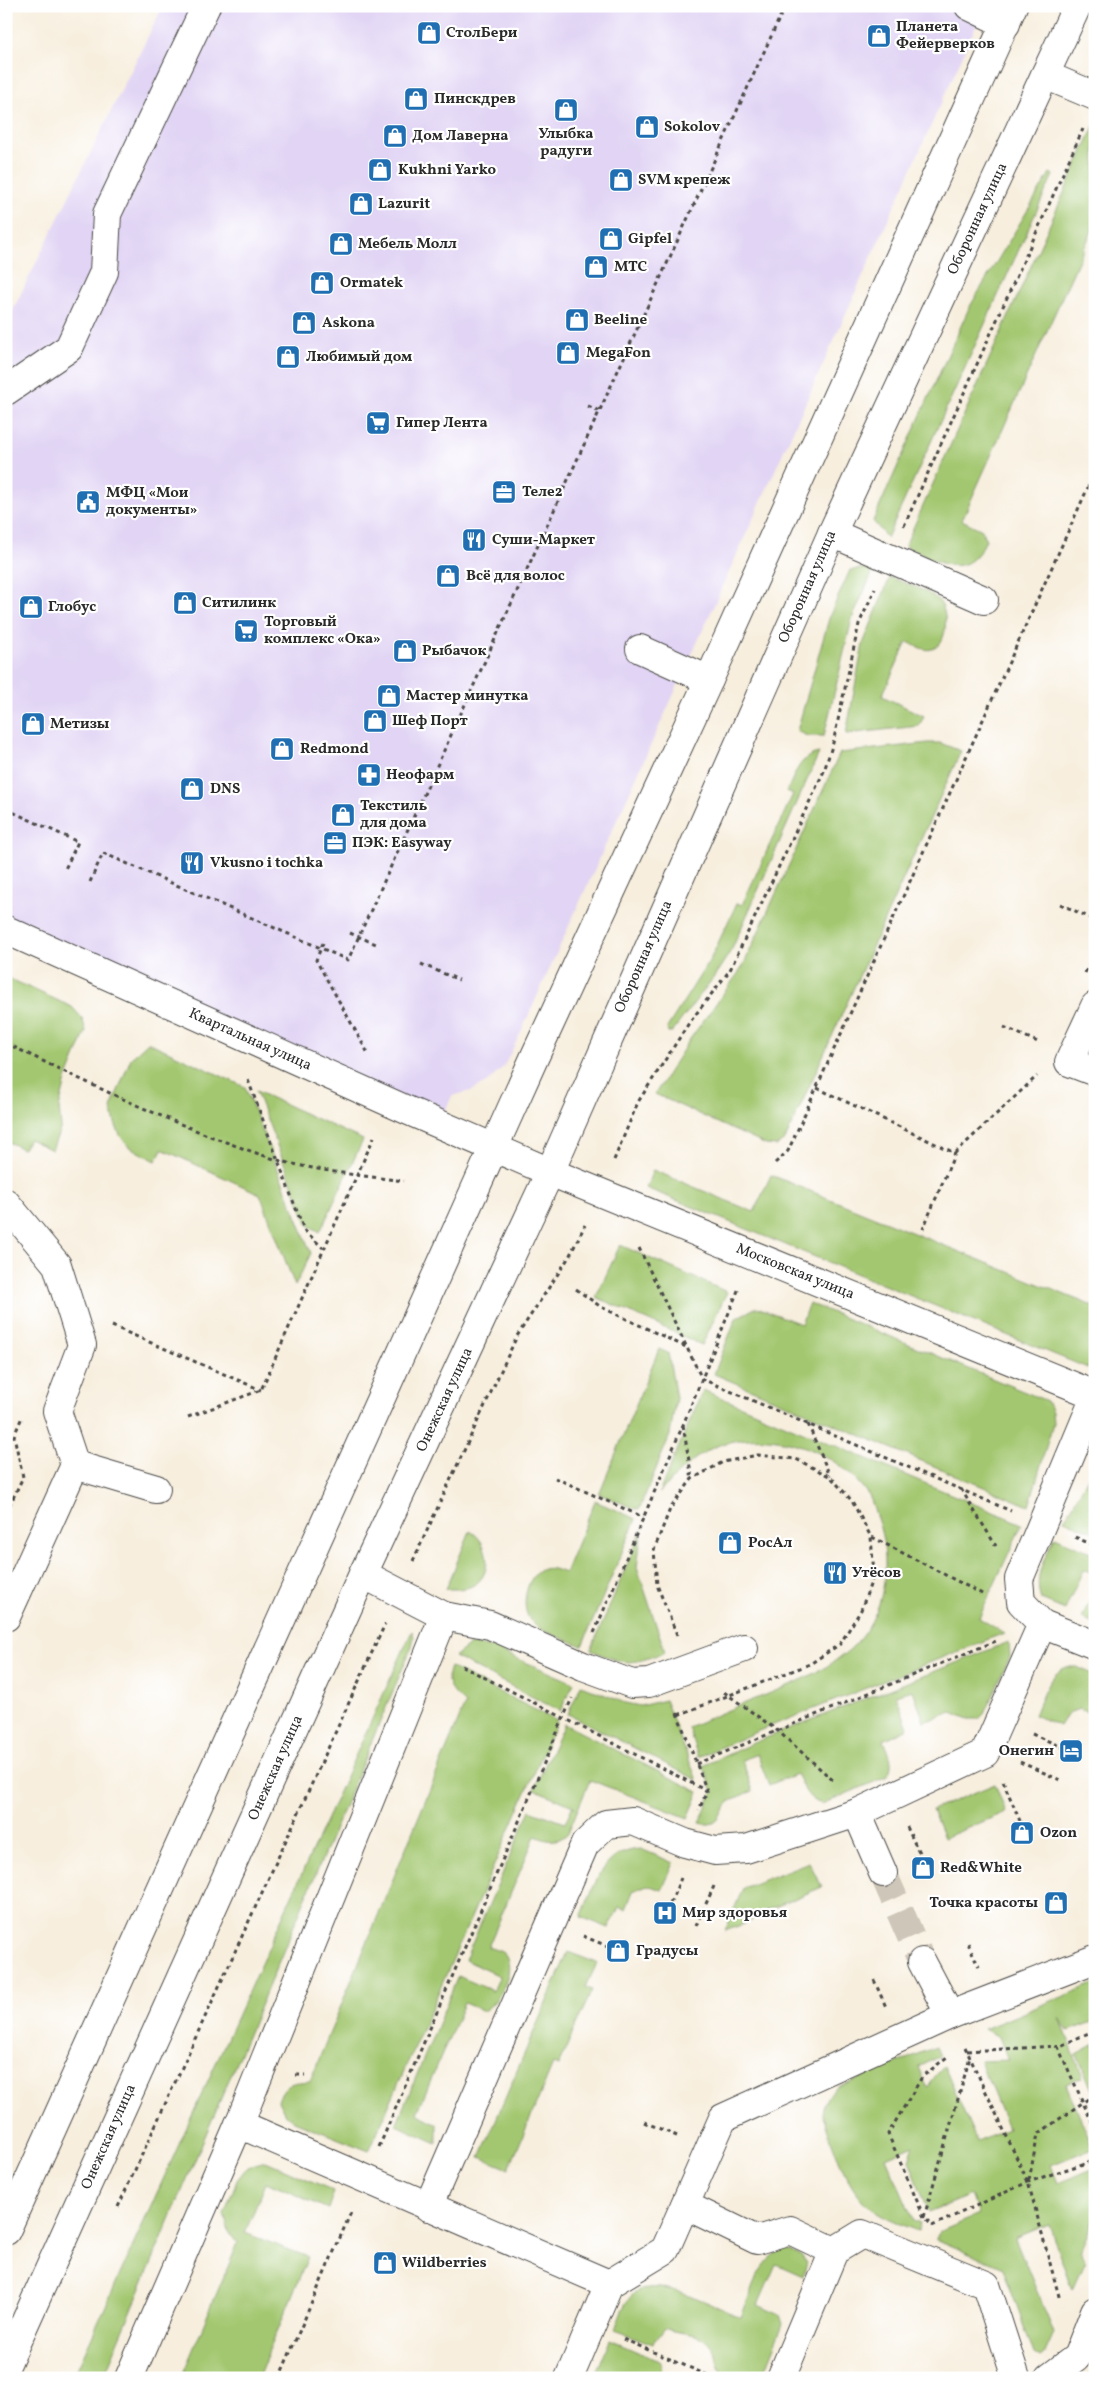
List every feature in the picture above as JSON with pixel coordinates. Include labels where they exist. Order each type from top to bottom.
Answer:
[{"type":"main road","points":[[6,391],[69,348],[104,272],[107,214],[206,6]]},
{"type":"main road","points":[[6,2231],[496,1148],[535,1056],[709,680],[1010,15],[969,6]]},
{"type":"main road","name":"Оборонная улица","points":[[550,1172],[832,533],[1077,6]]},
{"type":"main road","points":[[1045,75],[1091,109]]},
{"type":"main road","points":[[832,533],[984,600]]},
{"type":"main road","points":[[640,649],[709,680]]},
{"type":"main road","name":"Квартальная улица","points":[[6,930],[409,1111],[496,1148]]},
{"type":"main road","points":[[1095,1006],[1069,1062],[1095,1072]]},
{"type":"main road","name":"Московская улица","points":[[496,1148],[550,1172],[1095,1396]]},
{"type":"main road","name":"Онежская улица","points":[[6,2365],[364,1574],[550,1172]]},
{"type":"main road","points":[[6,1203],[57,1265],[82,1345],[57,1411],[75,1465],[6,1617]]},
{"type":"main road","points":[[1095,1396],[1019,1579],[1021,1602],[1042,1624],[1095,1645]]},
{"type":"main road","points":[[75,1465],[156,1489]]},
{"type":"main road","points":[[364,1574],[444,1616],[490,1625],[583,1666],[632,1684],[664,1678],[744,1648]]},
{"type":"main road","points":[[129,2378],[239,2124],[444,1616]]},
{"type":"main road","points":[[428,2207],[585,1844],[606,1824],[633,1821],[685,1843],[715,1850],[746,1849],[862,1822],[985,1753],[1042,1624]]},
{"type":"main road","points":[[862,1822],[884,1873]]},
{"type":"main road","points":[[569,2378],[609,2284],[665,2250],[723,2118],[950,2015],[1095,1959]]},
{"type":"main road","points":[[922,1962],[950,2015]]},
{"type":"main road","points":[[239,2124],[609,2284]]},
{"type":"main road","points":[[685,2205],[757,2240],[790,2230],[834,2251]]},
{"type":"main road","points":[[781,2378],[834,2251],[862,2234],[986,2285],[1016,2378]]},
{"type":"main road","points":[[1049,2378],[1077,2357],[1094,2314]]},
{"type":"path","points":[[90,882],[103,853],[322,946],[348,960],[785,6]]},
{"type":"path","points":[[115,2215],[517,1336],[569,1257],[638,1102],[689,1023],[730,970],[824,771],[833,743],[859,624],[1091,109]]},
{"type":"path","points":[[588,406],[600,411]]},
{"type":"path","points":[[775,1163],[788,1151],[1095,472]]},
{"type":"path","points":[[6,809],[78,842],[64,871]]},
{"type":"path","points":[[1060,904],[1095,920]]},
{"type":"path","points":[[350,933],[376,944]]},
{"type":"path","points":[[322,946],[316,960],[373,1062]]},
{"type":"path","points":[[421,964],[459,980]]},
{"type":"path","points":[[6,1043],[108,1093],[260,1155],[357,1175],[404,1181]]},
{"type":"path","points":[[924,1229],[955,1153],[1039,1074],[1069,1062]]},
{"type":"path","points":[[248,1080],[304,1230],[323,1248]]},
{"type":"path","points":[[817,1088],[955,1153]]},
{"type":"path","points":[[188,1417],[261,1390],[374,1137]]},
{"type":"path","points":[[637,1243],[702,1379],[1095,1546]]},
{"type":"path","points":[[279,2378],[366,2179],[562,1718],[579,1685],[588,1648],[683,1425],[738,1288]]},
{"type":"path","points":[[576,1289],[601,1306],[687,1347]]},
{"type":"path","points":[[71,1308],[261,1390]]},
{"type":"path","points":[[6,1513],[23,1477],[14,1436],[25,1410]]},
{"type":"path","points":[[678,1714],[810,1664],[840,1644],[861,1610],[874,1574],[871,1537],[852,1501],[831,1477],[808,1424]]},
{"type":"path","points":[[683,1425],[692,1479]]},
{"type":"path","points":[[678,1638],[657,1586],[654,1550],[670,1509],[692,1479],[723,1462],[758,1455],[796,1459],[831,1477]]},
{"type":"path","points":[[554,1478],[644,1517]]},
{"type":"path","points":[[961,1489],[981,1524],[1019,1579]]},
{"type":"path","points":[[871,1537],[991,1598]]},
{"type":"path","points":[[696,1764],[1042,1624]]},
{"type":"path","points":[[431,1650],[707,1791]]},
{"type":"path","points":[[664,1678],[707,1791],[678,1860],[688,1864],[670,1903]]},
{"type":"path","points":[[728,1695],[778,1731],[847,1793],[862,1822],[902,1818],[921,1857]]},
{"type":"path","points":[[1030,1733],[1062,1748]]},
{"type":"path","points":[[1019,1762],[1060,1780]]},
{"type":"path","points":[[1000,1776],[1020,1821]]},
{"type":"path","points":[[696,1926],[718,1877]]},
{"type":"path","points":[[579,1934],[610,1947]]},
{"type":"path","points":[[968,1943],[983,1975]]},
{"type":"path","points":[[874,1980],[888,2013]]},
{"type":"path","points":[[967,2051],[1059,2046],[1095,2030]]},
{"type":"path","points":[[957,2049],[964,2043],[1028,2182],[1063,2310],[1094,2314]]},
{"type":"path","points":[[1059,2046],[1082,2103],[1095,2129]]},
{"type":"path","points":[[932,2224],[924,2217],[888,2134],[922,2077],[950,2055]]},
{"type":"path","points":[[924,2217],[970,2056]]},
{"type":"path","points":[[1028,2182],[1038,2134],[1095,2094]]},
{"type":"path","points":[[644,2122],[678,2136]]},
{"type":"path","points":[[919,2256],[932,2224],[1028,2182],[1095,2160]]},
{"type":"path","points":[[591,2327],[714,2378]]},
{"type":"shaded area","points":[[163,6],[985,6],[521,1032],[504,1066],[488,1082],[471,1091],[452,1096],[443,1115],[6,921],[6,324]]},
{"type":"green space","points":[[1095,124],[1095,224],[962,520],[982,530],[986,540],[978,554],[969,562],[960,565],[950,565],[928,558],[905,546]]},
{"type":"green space","points":[[1050,173],[1053,175],[887,538],[873,521],[969,308]]},
{"type":"green space","points":[[874,569],[852,619],[824,736],[807,736],[797,731],[830,615],[850,570]]},
{"type":"green space","points":[[890,577],[934,597],[939,601],[944,613],[945,628],[941,641],[937,646],[929,650],[907,642],[882,696],[924,716],[919,726],[846,734],[863,644]]},
{"type":"green space","points":[[940,743],[961,751],[785,1140],[776,1146],[766,1145],[655,1094],[690,1039],[742,968],[840,753]]},
{"type":"green space","points":[[819,753],[732,949],[714,977],[672,1032],[668,1033],[667,1028],[711,958],[737,903],[742,905],[793,794],[787,791],[798,767],[807,758]]},
{"type":"green space","points":[[6,977],[72,1007],[82,1018],[86,1031],[66,1080],[59,1108],[61,1127],[52,1150],[29,1139],[23,1149],[6,1141]]},
{"type":"green space","points":[[148,1042],[245,1087],[311,1253],[295,1286],[260,1194],[162,1149],[156,1161],[130,1147],[121,1136],[111,1108],[131,1058]]},
{"type":"green space","points":[[256,1091],[363,1140],[320,1232],[308,1225]]},
{"type":"green space","points":[[653,1170],[754,1212],[771,1175],[1095,1307],[1095,1371],[646,1188]]},
{"type":"green space","points":[[620,1245],[727,1292],[702,1345],[596,1297]]},
{"type":"green space","points":[[809,1303],[1047,1401],[1052,1412],[1053,1423],[1029,1506],[714,1374],[736,1318],[757,1307],[801,1324]]},
{"type":"green space","points":[[659,1349],[668,1353],[676,1398],[670,1435],[639,1510],[599,1494]]},
{"type":"green space","points":[[703,1390],[1022,1524],[979,1618],[1004,1633],[698,1757],[688,1727],[805,1678],[827,1666],[848,1651],[861,1637],[879,1605],[885,1568],[881,1531],[868,1494],[853,1477],[836,1463],[799,1445],[778,1440],[757,1439],[737,1440],[717,1446],[700,1455],[659,1493]]},
{"type":"green space","points":[[1095,1465],[1095,1533],[1064,1520]]},
{"type":"green space","points":[[595,1501],[636,1519],[582,1646],[547,1633],[535,1625],[527,1614],[525,1600],[529,1584],[537,1572],[549,1568],[565,1573]]},
{"type":"green space","points":[[642,1529],[637,1567],[665,1652],[643,1660],[627,1662],[612,1659],[591,1650]]},
{"type":"green space","points":[[470,1531],[481,1541],[484,1548],[487,1563],[485,1570],[477,1583],[470,1587],[446,1589]]},
{"type":"green space","points":[[1055,1537],[1095,1554],[1095,1575],[1083,1570],[1065,1610],[1041,1600],[1039,1591],[1038,1583],[1041,1567]]},
{"type":"green space","points":[[1095,1588],[1095,1622],[1093,1623],[1082,1618]]},
{"type":"green space","points":[[412,1631],[414,1637],[412,1646],[103,2378],[73,2378]]},
{"type":"green space","points":[[1009,1642],[1010,1657],[984,1714],[979,1719],[969,1719],[952,1712],[924,1722],[913,1690],[896,1695],[908,1728],[884,1740],[891,1764],[886,1777],[822,1804],[809,1796],[796,1774],[769,1785],[757,1754],[742,1760],[753,1791],[739,1796],[727,1804],[717,1821],[707,1824],[699,1823],[713,1791],[703,1766],[753,1743]]},
{"type":"green space","points":[[470,1645],[490,1647],[574,1683],[560,1711],[454,1657]]},
{"type":"green space","points":[[450,1667],[557,1721],[369,2151],[294,2121],[284,2113],[278,2101],[286,2086],[310,2081],[465,1704],[450,1688],[448,1673]]},
{"type":"green space","points":[[1066,1667],[1077,1667],[1095,1675],[1095,1715],[1079,1709],[1068,1713],[1060,1726],[1034,1715],[1050,1681]]},
{"type":"green space","points":[[581,1685],[625,1703],[640,1706],[665,1700],[697,1780],[568,1714]]},
{"type":"green space","points":[[564,1724],[699,1792],[688,1818],[590,1780],[568,1833],[556,1840],[535,1836],[488,1947],[503,1953],[507,1960],[509,1967],[505,1985],[495,2001],[483,2011],[464,2003],[417,2113],[437,2124],[437,2143],[396,2125],[458,1976],[493,1991],[500,1976],[465,1960],[530,1810],[565,1823],[572,1807],[575,1807],[534,1789]]},
{"type":"green space","points":[[995,1784],[1006,1812],[944,1838],[932,1810]]},
{"type":"green space","points":[[641,1849],[674,1863],[662,1890],[647,1885],[633,1891],[626,1909],[619,1907],[609,1928],[581,1917],[601,1872],[608,1863],[628,1851]]},
{"type":"green space","points":[[809,1862],[822,1887],[756,1915],[754,1920],[725,1931],[743,1888]]},
{"type":"green space","points":[[568,1952],[597,1963],[586,1987],[592,1990],[558,2066],[553,2064],[509,2169],[480,2157]]},
{"type":"green space","points":[[1095,1983],[1095,2021],[1068,2031],[1060,2018],[1083,2077],[1066,2084],[1093,2148],[1051,2165],[1058,2183],[1095,2168],[1095,2216],[1081,2249],[1085,2261],[1072,2290],[1049,2224],[1015,2238],[1054,2333],[1044,2355],[1040,2358],[1034,2354],[1003,2268],[936,2239],[939,2232],[979,2215],[971,2195],[929,2212],[909,2161],[914,2145],[886,2157],[913,2220],[920,2223],[918,2231],[880,2215],[860,2198],[846,2176],[822,2115],[823,2106],[826,2099],[837,2087],[936,2047],[940,2056],[918,2067],[927,2088],[944,2066],[977,2142],[1008,2129],[980,2061],[1008,2060],[999,2037],[984,2029]]},
{"type":"green space","points":[[1095,2044],[1095,2097],[1077,2054]]},
{"type":"green space","points":[[266,2161],[334,2191],[328,2209],[266,2182],[245,2233],[308,2257],[258,2378],[181,2378],[238,2243],[229,2232],[224,2214],[237,2180],[248,2166]]},
{"type":"green space","points":[[786,2249],[801,2255],[807,2263],[803,2276],[776,2264],[758,2305],[780,2315],[783,2324],[761,2378],[728,2378],[722,2375],[713,2349],[698,2336],[665,2328],[653,2344],[615,2330],[628,2300],[635,2293],[645,2288],[672,2290],[687,2294],[741,2317],[763,2267],[777,2252]]},
{"type":"green space","points":[[610,2340],[661,2362],[662,2375],[665,2378],[594,2378]]},
{"type":"tunnel","points":[[883,1873],[922,1962]]},
{"type":"place","name":"СтолБери","points":[[429,33]]},
{"type":"place","name":"Планета Фейерверков","points":[[879,36]]},
{"type":"place","name":"Пинскдрев","points":[[416,99]]},
{"type":"place","name":"Улыбка радуги","points":[[566,110]]},
{"type":"place","name":"Sokolov","points":[[647,127]]},
{"type":"place","name":"Дом Лаверна","points":[[395,136]]},
{"type":"place","name":"Kukhni Yarko","points":[[380,170]]},
{"type":"place","name":"SVM крепеж","points":[[621,180]]},
{"type":"place","name":"Lazurit","points":[[361,204]]},
{"type":"place","name":"Gipfel","points":[[611,239]]},
{"type":"place","name":"Мебель Молл","points":[[341,244]]},
{"type":"place","name":"МТС","points":[[596,267]]},
{"type":"place","name":"Ormatek","points":[[322,283]]},
{"type":"place","name":"Beeline","points":[[577,320]]},
{"type":"place","name":"Askona","points":[[304,323]]},
{"type":"place","name":"MegaFon","points":[[568,353]]},
{"type":"place","name":"Любимый дом","points":[[288,357]]},
{"type":"place","name":"Гипер Лента","points":[[378,423]]},
{"type":"place","name":"Теле2","points":[[504,492]]},
{"type":"place","name":"МФЦ «Мои документы»","points":[[88,502]]},
{"type":"place","name":"Суши-Маркет","points":[[474,540]]},
{"type":"place","name":"Всё для волос","points":[[448,576]]},
{"type":"place","name":"Ситилинк","points":[[185,603]]},
{"type":"place","name":"Глобус","points":[[31,607]]},
{"type":"place","name":"Торговый комплекс «Ока»","points":[[246,631]]},
{"type":"place","name":"Рыбачок","points":[[405,651]]},
{"type":"place","name":"Мастер минутка","points":[[389,696]]},
{"type":"place","name":"Шеф Порт","points":[[375,721]]},
{"type":"place","name":"Метизы","points":[[33,724]]},
{"type":"place","name":"Redmond","points":[[282,749]]},
{"type":"place","name":"Неофарм","points":[[369,775]]},
{"type":"place","name":"DNS","points":[[192,789]]},
{"type":"place","name":"Текстиль для дома","points":[[343,815]]},
{"type":"place","name":"ПЭК: Easyway","points":[[335,843]]},
{"type":"place","name":"Vkusno i tochka","points":[[192,863]]},
{"type":"place","name":"РосАл","points":[[730,1543]]},
{"type":"place","name":"Утёсов","points":[[835,1573]]},
{"type":"place","name":"Онегин","points":[[1071,1751]]},
{"type":"place","name":"Ozon","points":[[1022,1833]]},
{"type":"place","name":"Red&White","points":[[923,1868]]},
{"type":"place","name":"Точка красоты","points":[[1056,1903]]},
{"type":"place","name":"Мир здоровья","points":[[665,1913]]},
{"type":"place","name":"Градусы","points":[[618,1951]]},
{"type":"place","name":"Wildberries","points":[[385,2263]]}]
